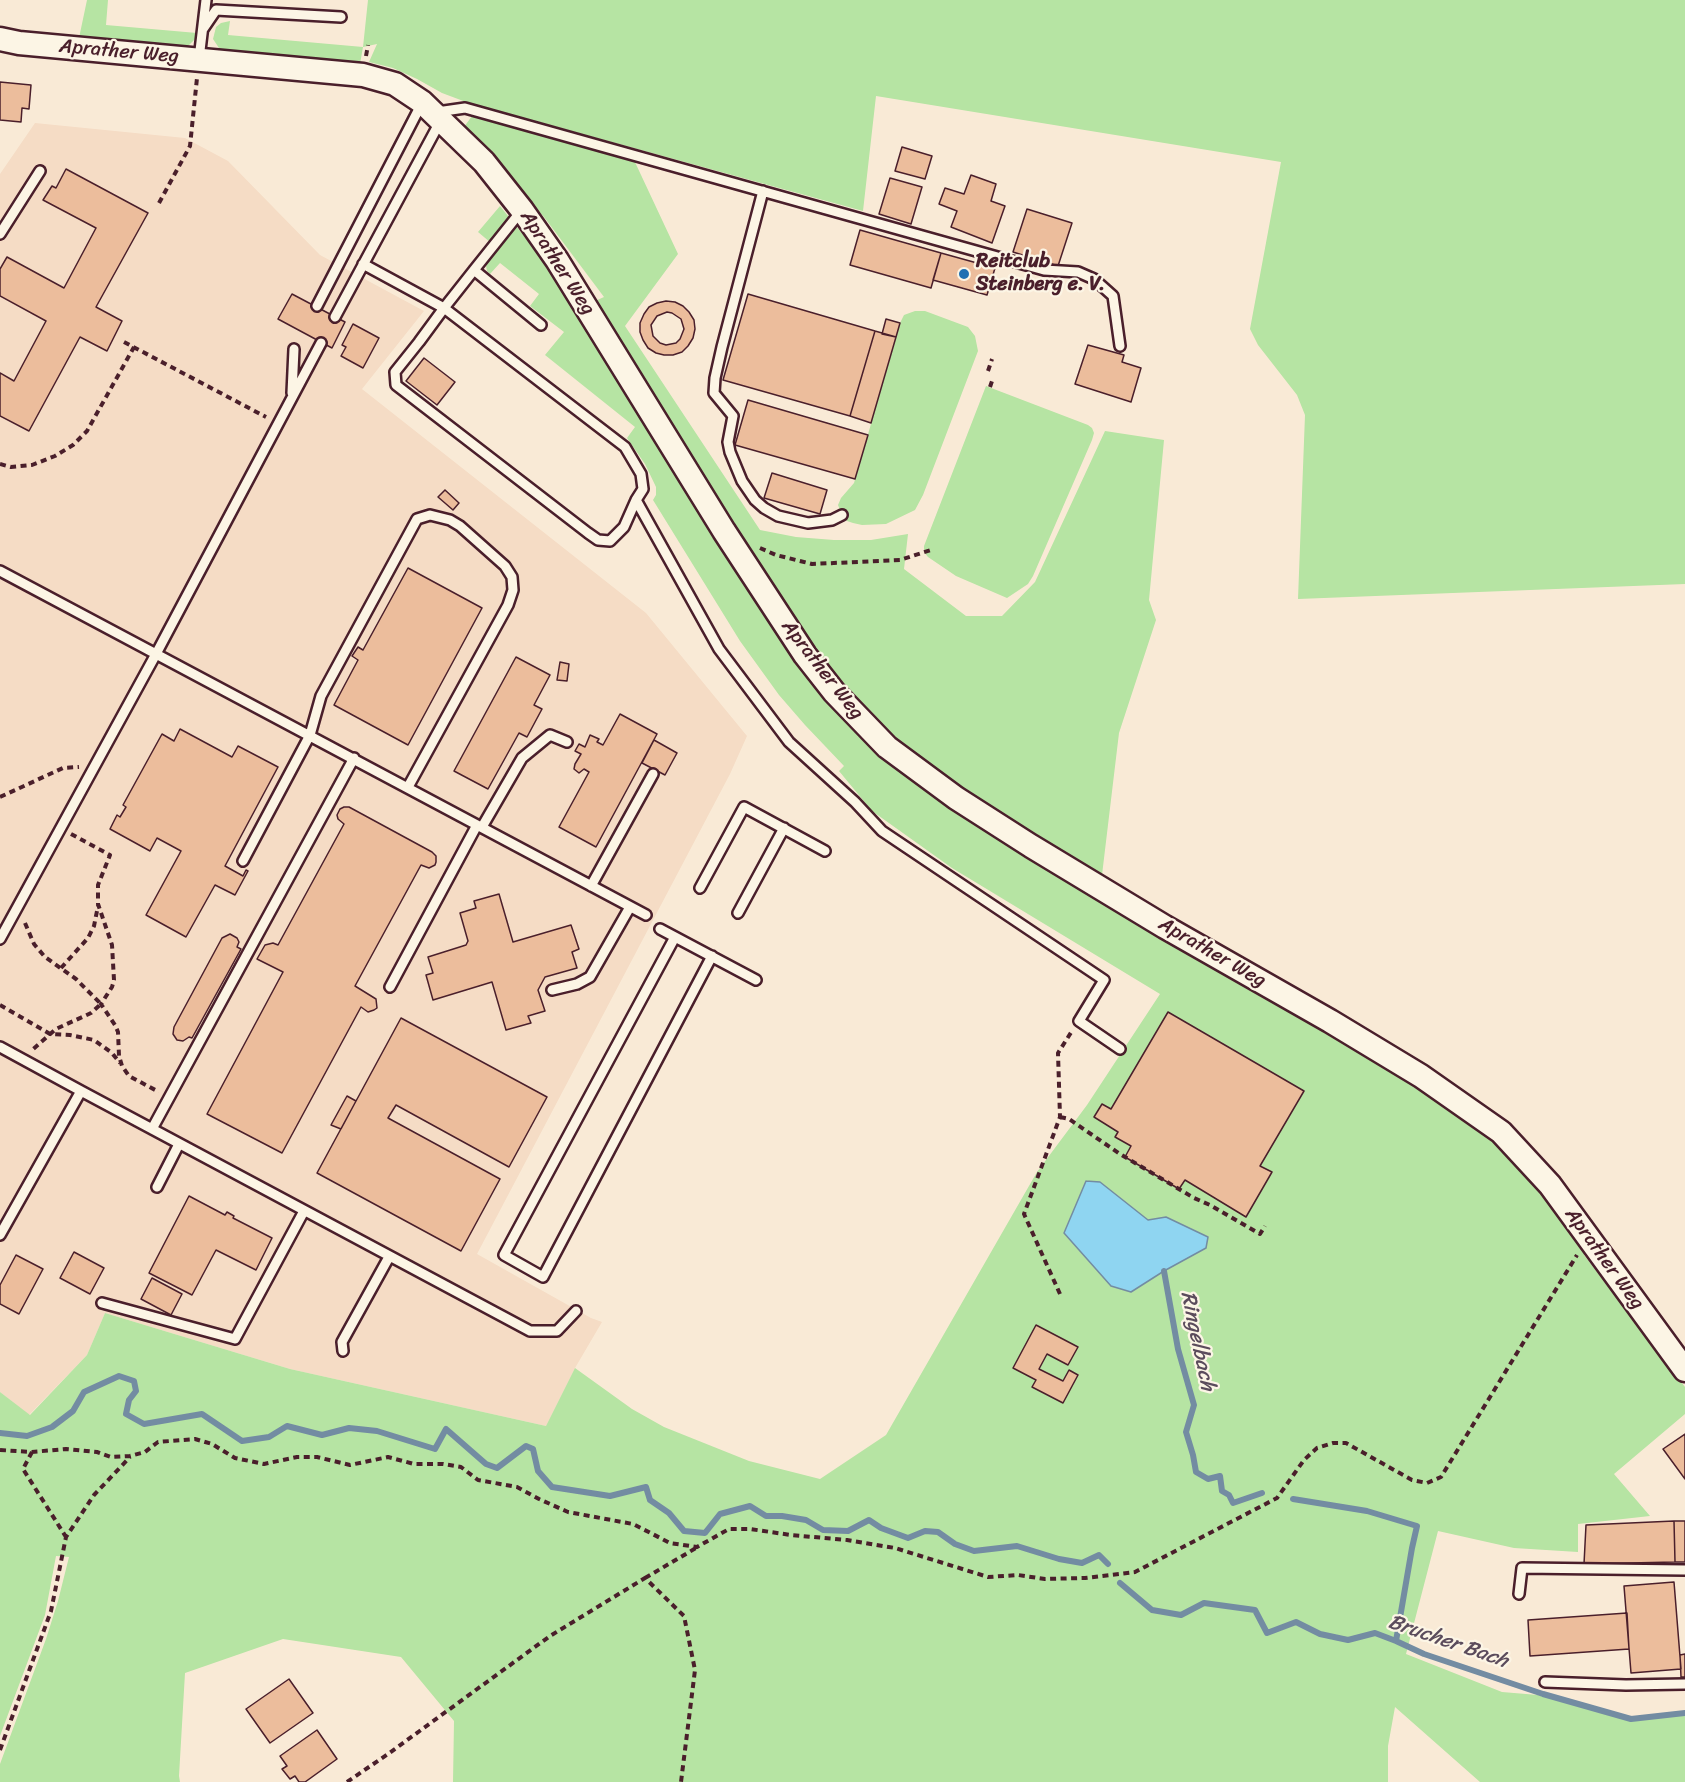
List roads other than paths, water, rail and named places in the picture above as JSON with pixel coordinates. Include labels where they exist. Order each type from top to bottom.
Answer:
[{"type":"street","name":"Aprather Weg","points":[[0,39],[19,43],[363,75],[395,84],[432,112],[484,162],[522,210],[557,260],[724,531],[805,655],[834,692],[887,747],[956,798],[1031,846],[1421,1076],[1501,1132],[1550,1185],[1685,1370]]},
{"type":"lane","points":[[199,59],[206,0]]},
{"type":"lane","points":[[252,12],[254,0]]},
{"type":"lane","points":[[203,29],[216,10],[341,17]]},
{"type":"lane","points":[[317,306],[382,177],[432,112],[465,108],[1044,270],[1078,272],[1094,279],[1113,296],[1120,346]]},
{"type":"lane","points":[[335,317],[363,264],[432,112]]},
{"type":"lane","points":[[0,234],[40,171]]},
{"type":"lane","points":[[763,191],[714,378],[714,393],[733,416],[728,442],[730,452],[742,481],[755,500],[778,516],[808,523],[832,520],[842,514]]},
{"type":"lane","points":[[363,264],[444,308],[625,447],[641,474],[643,489],[624,527],[610,541],[598,540],[396,386],[395,372],[444,308],[522,210]]},
{"type":"lane","points":[[474,270],[541,326]]},
{"type":"lane","points":[[327,288],[346,296]]},
{"type":"lane","points":[[0,939],[156,654],[321,344]]},
{"type":"lane","points":[[291,399],[294,349]]},
{"type":"lane","points":[[636,500],[719,649],[789,742],[855,802],[882,831],[1104,980],[1079,1021],[1120,1049]]},
{"type":"lane","points":[[243,861],[310,735],[321,696],[417,519],[430,515],[450,520],[460,526],[505,566],[512,577],[513,590],[508,604],[408,787]]},
{"type":"lane","points":[[0,571],[646,915]]},
{"type":"lane","points":[[390,987],[480,826],[522,758],[550,735],[567,742]]},
{"type":"lane","points":[[152,1129],[354,758]]},
{"type":"lane","points":[[591,886],[653,774]]},
{"type":"lane","points":[[700,888],[744,807],[825,851]]},
{"type":"lane","points":[[738,913],[784,828]]},
{"type":"lane","points":[[552,990],[577,984],[590,977],[630,907]]},
{"type":"lane","points":[[660,929],[756,980]]},
{"type":"lane","points":[[675,937],[504,1255],[543,1277],[712,956]]},
{"type":"lane","points":[[0,1047],[530,1331],[557,1331],[576,1311]]},
{"type":"lane","points":[[0,1235],[81,1091]]},
{"type":"lane","points":[[157,1186],[179,1144]]},
{"type":"lane","points":[[102,1304],[235,1339],[304,1211]]},
{"type":"lane","points":[[343,1351],[342,1342],[389,1257]]},
{"type":"lane","points":[[1519,1594],[1522,1568],[1685,1570]]},
{"type":"lane","points":[[1545,1682],[1626,1685],[1685,1684]]},
{"type":"water","points":[[1086,1181],[1100,1182],[1148,1220],[1166,1217],[1208,1237],[1206,1248],[1131,1292],[1111,1286],[1064,1233]]},
{"type":"waterway","name":"Ringelbach","points":[[1164,1271],[1178,1349],[1194,1405],[1186,1432],[1196,1472],[1208,1479],[1220,1476],[1222,1491],[1229,1495],[1233,1503],[1262,1493]]},
{"type":"waterway","name":"Brucher Bach","points":[[0,1433],[27,1436],[52,1427],[73,1411],[84,1392],[119,1376],[134,1381],[136,1391],[129,1400],[126,1414],[144,1424],[202,1414],[242,1441],[269,1437],[287,1426],[322,1435],[349,1428],[377,1431],[435,1449],[446,1429],[486,1464],[497,1468],[526,1446],[533,1449],[538,1471],[552,1487],[610,1496],[646,1487],[650,1500],[669,1513],[684,1531],[705,1533],[720,1514],[750,1506],[766,1516],[806,1520],[823,1530],[848,1531],[869,1520],[881,1528],[908,1538],[925,1531],[938,1532],[955,1544],[974,1551],[1017,1546],[1059,1559],[1082,1563],[1099,1555],[1108,1564]]},
{"type":"waterway","name":"Ringelbach","points":[[1293,1499],[1367,1511],[1417,1526],[1396,1641]]},
{"type":"waterway","name":"Brucher Bach","points":[[1120,1583],[1152,1610],[1181,1615],[1204,1603],[1255,1610],[1267,1633],[1296,1622],[1320,1634],[1348,1640],[1375,1633],[1424,1654],[1543,1694],[1631,1719],[1685,1713]]},
{"type":"place","name":"Reitclub Steinberg e. V.","points":[[964,274]]}]
